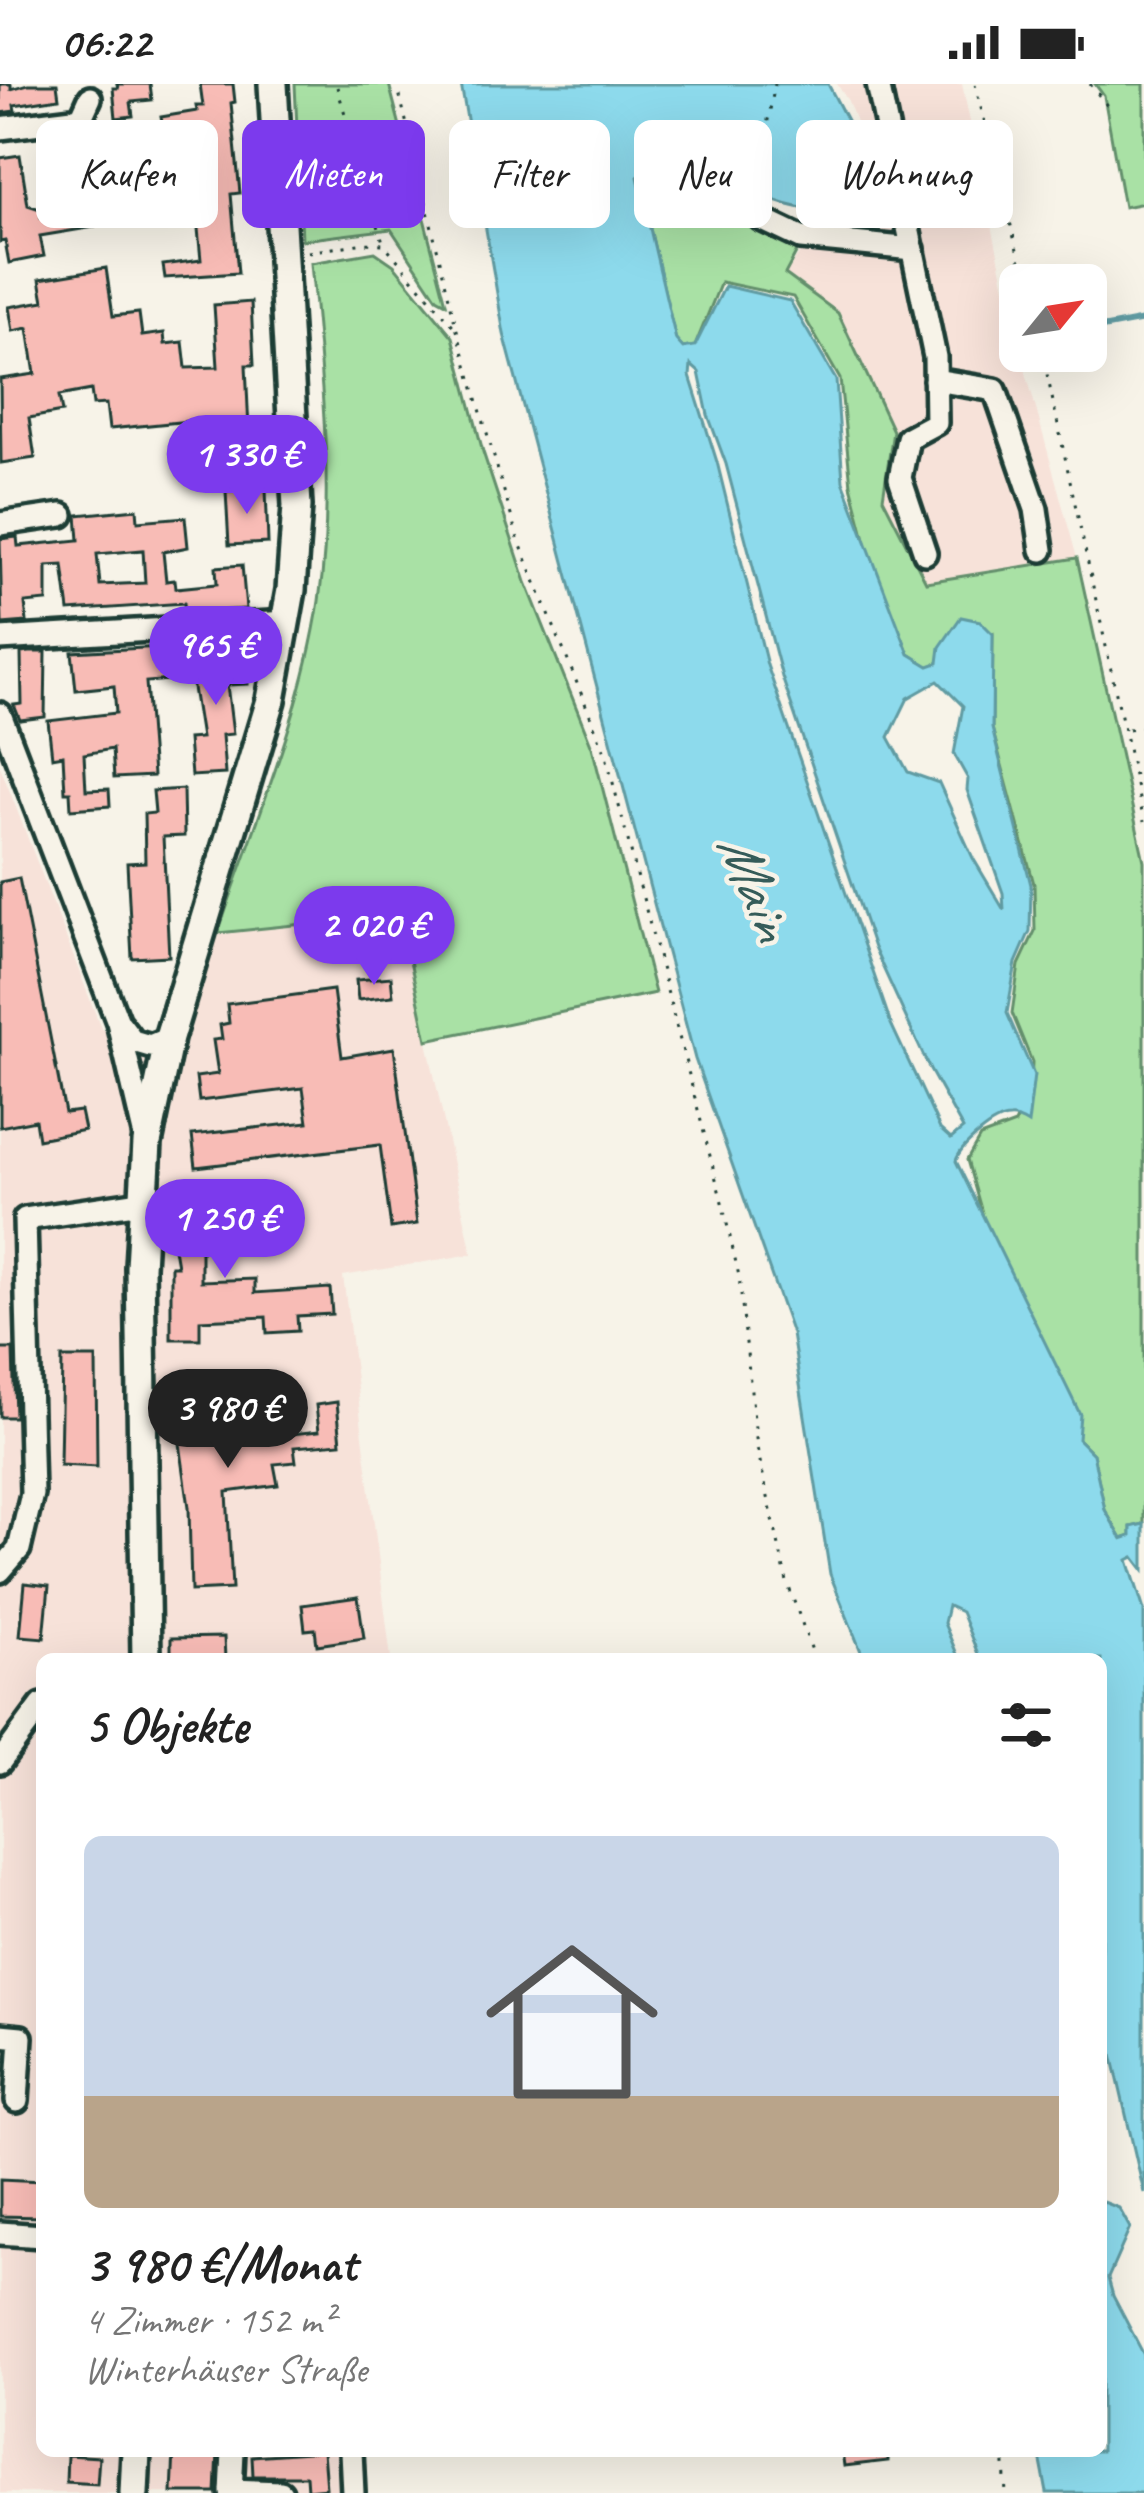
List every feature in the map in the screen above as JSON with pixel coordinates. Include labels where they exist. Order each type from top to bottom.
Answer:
[{"type":"main road","points":[[146,1653],[141,1202],[147,1143],[169,1038],[271,700],[287,622],[297,506],[273,84]]},
{"type":"main road","points":[[134,2493],[136,2457]]},
{"type":"street","points":[[878,84],[935,357],[935,423],[908,438],[900,478],[925,553]]},
{"type":"street","points":[[0,128],[81,118],[90,98]]},
{"type":"street","points":[[772,224],[801,238],[913,249]]},
{"type":"street","points":[[935,380],[995,390],[1036,509],[1042,550]]},
{"type":"street","points":[[0,524],[62,515]]},
{"type":"street","points":[[0,639],[287,622]]},
{"type":"street","points":[[0,714],[118,1022],[147,1143]]},
{"type":"street","points":[[118,1022],[134,1041],[150,1046],[169,1038]]},
{"type":"street","points":[[0,1571],[19,1549],[32,1494],[25,1219],[141,1202]]},
{"type":"street","points":[[0,1762],[36,1713]]},
{"type":"street","points":[[0,2036],[21,2037],[17,2101]]},
{"type":"street","points":[[0,2234],[36,2236]]},
{"type":"street","points":[[233,2457],[231,2491],[281,2492]]},
{"type":"street","points":[[350,2457],[352,2493]]},
{"type":"path","points":[[397,84],[457,330],[517,536],[611,775],[722,1202],[739,1276],[757,1448],[787,1582],[813,1653]]},
{"type":"path","points":[[768,120],[775,84]]},
{"type":"path","points":[[975,84],[1021,264]]},
{"type":"path","points":[[1090,84],[1112,112]]},
{"type":"path","points":[[338,87],[384,244],[457,330]]},
{"type":"path","points":[[285,256],[384,244]]},
{"type":"path","points":[[1047,372],[1144,821]]},
{"type":"path","points":[[1124,730],[1144,727]]},
{"type":"path","points":[[1003,2457],[1006,2493]]},
{"type":"shaded area","points":[[837,84],[962,84],[970,120],[855,120]]},
{"type":"shaded area","points":[[818,228],[993,228],[1000,264],[999,372],[1026,372],[1077,558],[926,583],[883,498],[893,431],[785,274]]},
{"type":"shaded area","points":[[0,766],[101,1028],[133,1051],[150,1054],[183,1038],[218,933],[400,914],[472,1254],[343,1276],[390,1653],[36,1653],[36,2457],[341,2457],[344,2493],[0,2493]]},
{"type":"green space","points":[[295,84],[389,84],[398,120],[297,120]]},
{"type":"green space","points":[[1095,84],[1144,84],[1144,203],[1124,207],[1104,96]]},
{"type":"green space","points":[[425,222],[446,303],[437,298],[391,229],[302,240],[301,228],[425,228]]},
{"type":"green space","points":[[650,228],[759,228],[800,246],[785,274],[838,313],[893,431],[883,498],[926,582],[1077,558],[1144,861],[1144,1524],[1131,1527],[1131,1536],[1122,1539],[1105,1510],[1093,1454],[1078,1439],[984,1220],[967,1160],[980,1137],[1015,1124],[1031,1087],[1032,1062],[1012,1013],[1019,965],[1035,931],[1034,884],[992,728],[993,634],[929,667],[909,654],[870,558],[851,485],[840,379],[793,297],[721,282],[695,346],[683,348],[676,341]]},
{"type":"green space","points":[[375,252],[394,265],[453,337],[483,452],[526,582],[592,747],[655,993],[427,1040],[400,914],[218,933],[289,727],[319,601],[326,474],[311,263]]},
{"type":"water","name":"Main","points":[[461,84],[828,84],[847,120],[796,120],[796,207],[772,200],[772,120],[634,120],[634,228],[650,228],[676,340],[683,348],[695,346],[725,286],[790,301],[836,380],[843,481],[909,654],[929,666],[938,663],[940,647],[961,617],[980,621],[993,634],[992,728],[1031,885],[1030,931],[1016,963],[1007,1013],[1034,1075],[1028,1124],[1002,1119],[970,1141],[956,1161],[1080,1414],[1078,1439],[1093,1454],[1105,1510],[1122,1539],[1131,1536],[1131,1527],[1144,1524],[1144,1570],[1134,1557],[1128,1560],[1144,1610],[1144,2193],[1107,2032],[1107,1653],[978,1653],[961,1612],[948,1606],[944,1623],[956,1653],[862,1653],[830,1574],[792,1334],[695,1059],[504,334],[486,228],[610,228],[610,120],[467,120]],"holes":[[[691,365],[699,372],[726,464],[782,677],[874,948],[963,1129],[951,1139],[940,1129],[891,1024],[767,665],[717,462],[690,376]],[[938,681],[963,706],[954,754],[968,779],[967,790],[1003,893],[1004,910],[973,858],[939,783],[908,772],[889,737],[908,698]]]},
{"type":"water","points":[[1107,2203],[1119,2208],[1130,2228],[1108,2278],[1144,2355],[1144,2493],[1047,2493],[1040,2457],[1107,2457]]},
{"type":"building","points":[[0,84],[11,84],[11,89],[57,84],[59,98],[14,105],[15,111],[0,113]]},
{"type":"building","points":[[150,84],[152,100],[131,102],[133,116],[116,118],[113,88]]},
{"type":"building","points":[[200,84],[233,84],[240,193],[231,194],[238,273],[165,278],[163,265],[201,260],[198,228],[218,228],[218,120],[161,117],[203,106]]},
{"type":"building","points":[[20,155],[28,205],[36,208],[36,228],[88,228],[40,236],[44,256],[9,263],[5,241],[0,242],[0,158]]},
{"type":"building","points":[[106,268],[113,316],[139,313],[142,336],[164,333],[165,344],[183,342],[186,368],[218,367],[214,305],[251,302],[254,365],[246,365],[246,461],[202,463],[200,420],[109,429],[106,404],[93,405],[91,390],[59,396],[62,412],[29,418],[35,458],[1,463],[0,379],[35,374],[28,328],[13,331],[9,307],[44,301],[40,279]]},
{"type":"building","points":[[266,489],[268,543],[229,545],[226,491]]},
{"type":"building","points":[[137,509],[138,521],[185,517],[188,547],[163,552],[166,581],[175,580],[176,588],[217,584],[216,567],[242,565],[246,609],[185,613],[184,603],[69,611],[63,565],[47,566],[47,601],[25,603],[27,622],[2,624],[0,539],[17,537],[18,546],[79,540],[77,515]],"holes":[[[143,550],[145,583],[100,585],[97,554]]]},
{"type":"building","points":[[246,639],[248,684],[227,685],[233,734],[222,735],[225,774],[191,776],[188,739],[201,738],[191,675],[221,672],[219,641]]},
{"type":"building","points":[[180,646],[183,679],[146,682],[153,776],[114,778],[112,749],[84,754],[86,790],[109,789],[110,806],[71,809],[63,755],[52,757],[48,721],[116,713],[114,686],[76,690],[72,652]]},
{"type":"building","points":[[46,652],[45,717],[20,720],[14,705],[22,704],[21,653]]},
{"type":"building","points":[[183,789],[184,836],[163,837],[169,956],[132,958],[127,863],[145,862],[144,814],[155,813],[153,791]]},
{"type":"building","points":[[19,878],[65,1113],[80,1111],[84,1130],[38,1139],[35,1120],[0,1127],[0,882]]},
{"type":"building","points":[[391,977],[393,996],[358,1000],[356,980]]},
{"type":"building","points":[[333,990],[342,1057],[394,1048],[417,1224],[391,1228],[380,1145],[196,1167],[192,1135],[308,1122],[303,1088],[199,1101],[196,1077],[218,1074],[213,1040],[222,1039],[220,1025],[229,1023],[227,1004]]},
{"type":"building","points":[[222,1198],[229,1244],[201,1248],[201,1281],[255,1279],[255,1293],[330,1288],[332,1314],[297,1316],[298,1331],[267,1333],[266,1317],[200,1320],[200,1339],[171,1339],[171,1266],[177,1266],[167,1207]]},
{"type":"building","points":[[0,1349],[13,1349],[15,1417],[0,1417]]},
{"type":"building","points":[[62,1358],[96,1358],[97,1467],[60,1465]]},
{"type":"building","points":[[221,1371],[231,1441],[319,1431],[316,1405],[337,1402],[341,1443],[294,1447],[296,1462],[274,1464],[278,1485],[227,1492],[232,1589],[191,1591],[189,1507],[177,1422],[187,1421],[180,1377]]},
{"type":"building","points":[[25,1583],[49,1586],[44,1638],[20,1636]]},
{"type":"building","points":[[358,1597],[364,1638],[317,1645],[315,1629],[305,1630],[302,1605]]},
{"type":"building","points":[[224,1637],[225,1653],[171,1653],[171,1638]]},
{"type":"building","points":[[0,2179],[36,2181],[36,2217],[0,2216]]},
{"type":"building","points":[[67,2457],[99,2457],[97,2484],[66,2482]]},
{"type":"building","points":[[174,2457],[218,2457],[216,2493],[172,2493]]},
{"type":"building","points":[[252,2457],[323,2457],[326,2488],[307,2490],[306,2476],[253,2476]]},
{"type":"building","points":[[843,2457],[888,2457],[888,2461],[844,2466]]},
{"type":"waterway","points":[[1107,327],[1144,320]]}]
